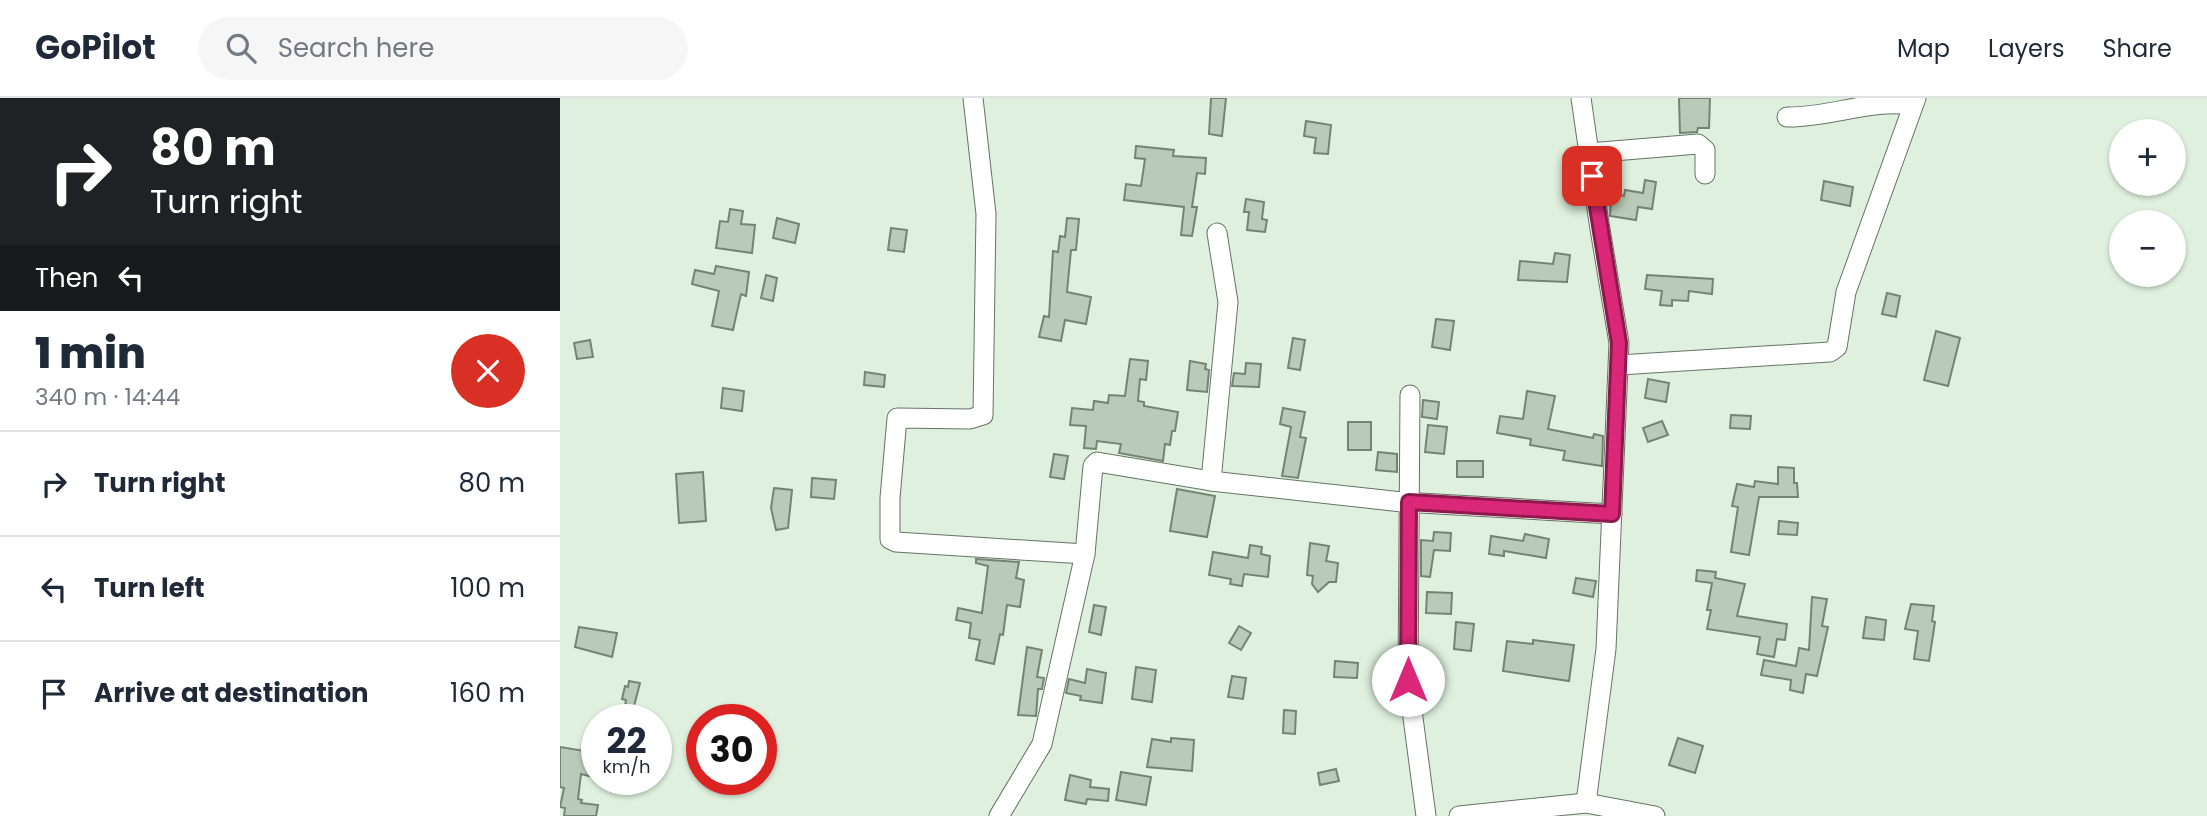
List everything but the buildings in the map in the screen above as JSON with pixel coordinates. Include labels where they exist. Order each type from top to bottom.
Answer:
[{"type":"street","points":[[973,98],[986,214],[983,415],[970,419],[897,418],[890,498],[890,538],[896,542],[1085,554]]},
{"type":"street","points":[[1581,98],[1619,343],[1606,649],[1586,803]]},
{"type":"street","points":[[1619,365],[1830,352],[1837,347],[1846,292],[1914,101],[1787,117]]},
{"type":"street","points":[[1589,153],[1698,144],[1705,150],[1705,174]]},
{"type":"street","points":[[1211,481],[1228,302],[1217,233]]},
{"type":"street","points":[[1410,395],[1408,680],[1426,816]]},
{"type":"street","points":[[999,816],[1042,744],[1085,554],[1093,466],[1097,462],[1211,481],[1409,502],[1612,514]]},
{"type":"street","points":[[1459,816],[1586,803],[1655,816]]},
{"type":"route","points":[[1408,680],[1409,502],[1612,514],[1619,343],[1592,176]]}]
